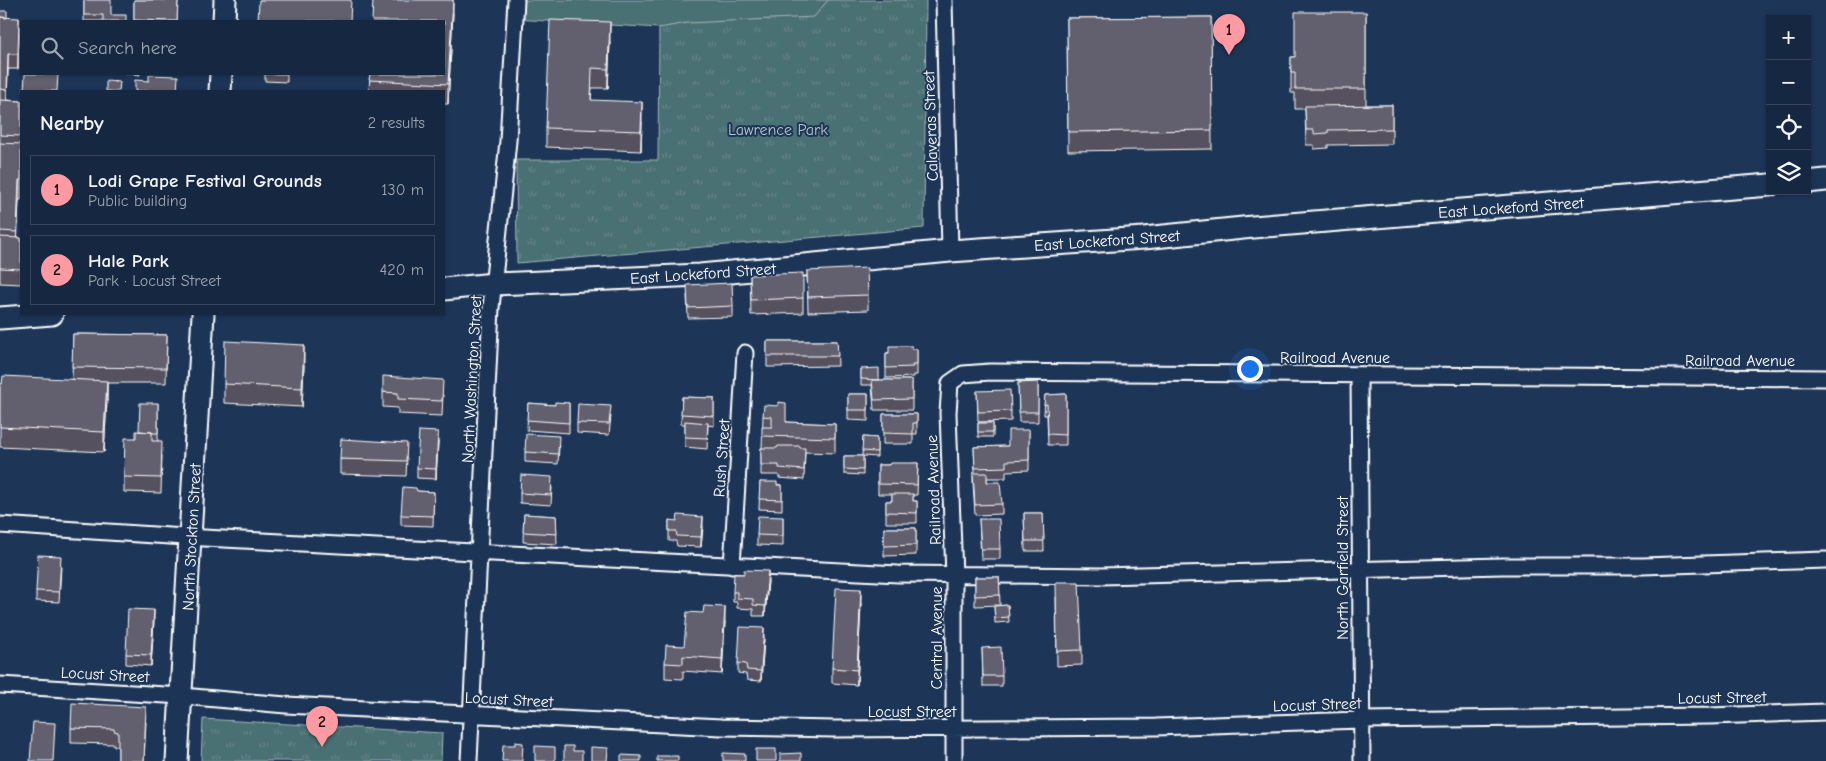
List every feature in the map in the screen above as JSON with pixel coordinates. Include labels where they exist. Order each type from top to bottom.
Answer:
[{"type":"street","points":[[224,20],[225,0]]},
{"type":"street","name":"North Washington Street","points":[[469,761],[494,284],[508,142],[516,0]]},
{"type":"street","name":"Calaveras Street","points":[[944,0],[950,251]]},
{"type":"street","points":[[220,90],[221,75]]},
{"type":"street","points":[[1811,182],[1826,180]]},
{"type":"street","name":"East Lockeford Street","points":[[445,289],[494,284],[700,275],[950,251],[1144,238],[1263,226],[1766,186]]},
{"type":"street","points":[[0,318],[39,315]]},
{"type":"street","name":"North Stockton Street","points":[[177,761],[203,315]]},
{"type":"street","name":"Rush Street","points":[[732,566],[745,353]]},
{"type":"street","name":"Railroad Avenue","points":[[954,576],[948,413],[950,383],[963,374],[1000,372],[1826,378]]},
{"type":"street","name":"North Garfield Street","points":[[1359,375],[1362,761]]},
{"type":"street","points":[[0,525],[732,566],[954,576],[1101,576],[1502,566],[1643,566],[1826,560]]},
{"type":"street","name":"Central Avenue","points":[[954,576],[954,761]]},
{"type":"street","name":"Locust Street","points":[[0,685],[182,696],[286,705],[721,727],[1156,727],[1361,720],[1710,716],[1826,712]]},
{"type":"green space","points":[[516,0],[833,0],[820,19],[659,28],[515,19]]},
{"type":"green space","name":"Lawrence Park","points":[[828,0],[926,0],[924,228],[517,263],[516,160],[658,160],[659,28],[687,23],[814,17]]},
{"type":"green space","points":[[203,719],[442,733],[441,761],[201,761]]},
{"type":"building","points":[[84,0],[111,0],[111,15],[126,15],[126,20],[103,20],[103,15],[84,15]]},
{"type":"building","points":[[134,0],[178,0],[177,20],[134,20]]},
{"type":"building","points":[[259,0],[351,0],[350,20],[258,20]]},
{"type":"building","points":[[373,0],[453,0],[448,84],[369,80],[370,75],[445,75],[445,20],[372,20]]},
{"type":"building","points":[[0,11],[7,11],[7,18],[0,17]]},
{"type":"building","points":[[1295,12],[1366,12],[1366,89],[1295,89],[1295,73],[1291,73],[1291,57],[1295,57]]},
{"type":"building","points":[[0,17],[19,18],[18,54],[8,54],[7,90],[0,89]]},
{"type":"building","points":[[1211,17],[1212,130],[1068,132],[1067,18]]},
{"type":"building","points":[[550,20],[610,22],[608,69],[592,68],[591,100],[642,102],[641,131],[546,128]]},
{"type":"building","points":[[25,75],[58,75],[57,90],[24,90]]},
{"type":"building","points":[[149,75],[178,76],[177,90],[135,90],[135,80],[149,81]]},
{"type":"building","points":[[106,81],[120,82],[119,90],[106,90]]},
{"type":"building","points":[[0,100],[20,101],[20,136],[0,135]]},
{"type":"building","points":[[1392,105],[1392,129],[1328,130],[1328,133],[1314,134],[1314,130],[1306,130],[1305,106]]},
{"type":"building","points":[[0,143],[20,144],[17,232],[0,231]]},
{"type":"building","points":[[0,237],[20,238],[20,269],[0,268]]},
{"type":"building","points":[[867,268],[868,295],[808,297],[807,271]]},
{"type":"building","points":[[803,273],[803,298],[751,300],[750,275]]},
{"type":"building","points":[[732,283],[733,306],[688,308],[687,285]]},
{"type":"building","points":[[73,334],[167,335],[166,368],[72,367]]},
{"type":"building","points":[[225,341],[304,345],[302,388],[224,384]]},
{"type":"building","points":[[767,341],[837,341],[838,356],[767,356]]},
{"type":"building","points":[[889,346],[912,346],[912,349],[917,349],[917,365],[912,365],[913,367],[886,368],[886,353],[889,353]]},
{"type":"building","points":[[879,368],[879,380],[861,379],[861,369]]},
{"type":"building","points":[[3,376],[107,381],[104,432],[0,427],[0,384],[2,384]]},
{"type":"building","points":[[383,376],[443,380],[442,401],[398,399],[398,393],[383,392]]},
{"type":"building","points":[[872,380],[912,380],[912,399],[874,400]]},
{"type":"building","points":[[1038,382],[1038,412],[1019,412],[1018,383]]},
{"type":"building","points":[[1010,390],[1011,411],[978,412],[977,391]]},
{"type":"building","points":[[848,394],[868,394],[868,410],[848,410]]},
{"type":"building","points":[[1066,394],[1066,435],[1048,434],[1047,404],[1044,405],[1045,395]]},
{"type":"building","points":[[682,397],[714,398],[714,416],[681,414]]},
{"type":"building","points":[[555,402],[569,403],[569,423],[527,420],[528,403],[555,405]]},
{"type":"building","points":[[778,402],[786,403],[786,422],[835,424],[835,438],[762,436],[762,427],[772,427],[772,417],[763,416],[764,405],[778,406]]},
{"type":"building","points":[[140,403],[158,403],[158,433],[139,431]]},
{"type":"building","points":[[578,404],[611,406],[609,424],[577,423]]},
{"type":"building","points":[[883,414],[917,414],[917,423],[913,423],[913,434],[883,433]]},
{"type":"building","points":[[685,421],[708,423],[707,438],[685,437]]},
{"type":"building","points":[[978,423],[993,423],[993,432],[978,432]]},
{"type":"building","points":[[1008,430],[1029,430],[1029,460],[1006,461],[1006,467],[975,468],[974,447],[1008,446]]},
{"type":"building","points":[[136,431],[152,432],[152,441],[162,441],[161,478],[124,477],[125,438],[136,438]]},
{"type":"building","points":[[419,431],[438,432],[436,469],[417,468]]},
{"type":"building","points":[[526,434],[559,436],[558,454],[525,452]]},
{"type":"building","points":[[863,437],[877,438],[877,452],[862,451]]},
{"type":"building","points":[[341,439],[407,443],[406,461],[340,459]]},
{"type":"building","points":[[778,446],[800,446],[800,448],[805,448],[804,470],[779,468],[779,465],[761,465],[761,448],[777,448]]},
{"type":"building","points":[[844,456],[863,456],[863,470],[844,469]]},
{"type":"building","points":[[890,463],[918,463],[917,485],[878,484],[878,465],[889,465]]},
{"type":"building","points":[[973,473],[987,473],[987,482],[1000,482],[1002,504],[975,505]]},
{"type":"building","points":[[521,475],[552,477],[551,495],[520,493]]},
{"type":"building","points":[[760,482],[777,482],[777,485],[782,485],[782,500],[759,499]]},
{"type":"building","points":[[403,487],[416,488],[417,491],[434,492],[433,516],[401,515]]},
{"type":"building","points":[[892,494],[913,494],[913,501],[917,501],[917,513],[886,512],[886,501],[892,501]]},
{"type":"building","points":[[1024,513],[1043,513],[1044,541],[1025,541]]},
{"type":"building","points":[[524,514],[556,516],[557,534],[523,532]]},
{"type":"building","points":[[678,515],[703,517],[701,537],[677,536],[676,531],[669,531],[669,520],[677,521]]},
{"type":"building","points":[[758,516],[783,517],[783,536],[757,535]]},
{"type":"building","points":[[979,519],[999,519],[1000,549],[981,549]]},
{"type":"building","points":[[884,528],[916,528],[916,545],[884,546]]},
{"type":"building","points":[[38,555],[61,556],[59,592],[36,591]]},
{"type":"building","points":[[744,570],[768,571],[765,606],[753,605],[753,599],[737,598],[737,592],[733,592],[734,574],[744,574]]},
{"type":"building","points":[[975,577],[999,577],[1000,595],[975,596]]},
{"type":"building","points":[[1056,582],[1079,582],[1082,650],[1057,651]]},
{"type":"building","points":[[836,588],[861,589],[857,670],[832,668]]},
{"type":"building","points":[[1008,605],[1009,617],[995,618],[994,606]]},
{"type":"building","points":[[704,606],[725,607],[722,659],[683,656],[683,664],[665,663],[666,645],[684,646],[687,612],[703,613]]},
{"type":"building","points":[[128,609],[154,610],[151,655],[126,654]]},
{"type":"building","points":[[740,627],[764,628],[761,671],[747,670],[746,664],[738,663]]},
{"type":"building","points":[[1001,647],[1002,676],[983,676],[982,648]]},
{"type":"building","points":[[72,703],[146,707],[144,761],[118,761],[118,732],[114,731],[114,729],[71,728]]},
{"type":"building","points":[[33,722],[55,723],[53,761],[30,761]]},
{"type":"building","points":[[515,742],[523,743],[522,761],[502,761],[503,745],[515,745]]},
{"type":"building","points":[[535,746],[555,747],[555,761],[535,761]]},
{"type":"building","points":[[564,746],[573,746],[573,751],[582,751],[582,761],[564,761]]},
{"type":"building","points":[[591,747],[608,748],[607,761],[591,761]]},
{"type":"building","points":[[756,749],[776,749],[776,761],[756,761]]},
{"type":"building","points":[[723,753],[745,754],[745,761],[723,761]]},
{"type":"building","points":[[801,753],[801,761],[780,761],[780,754]]},
{"type":"building","points":[[621,755],[641,756],[641,761],[621,761]]},
{"type":"building","points":[[657,756],[678,756],[678,761],[657,761]]},
{"type":"place","name":"Lodi Grape Festival Grounds","points":[[1229,55]]},
{"type":"place","name":"Hale Park","points":[[322,747]]}]
